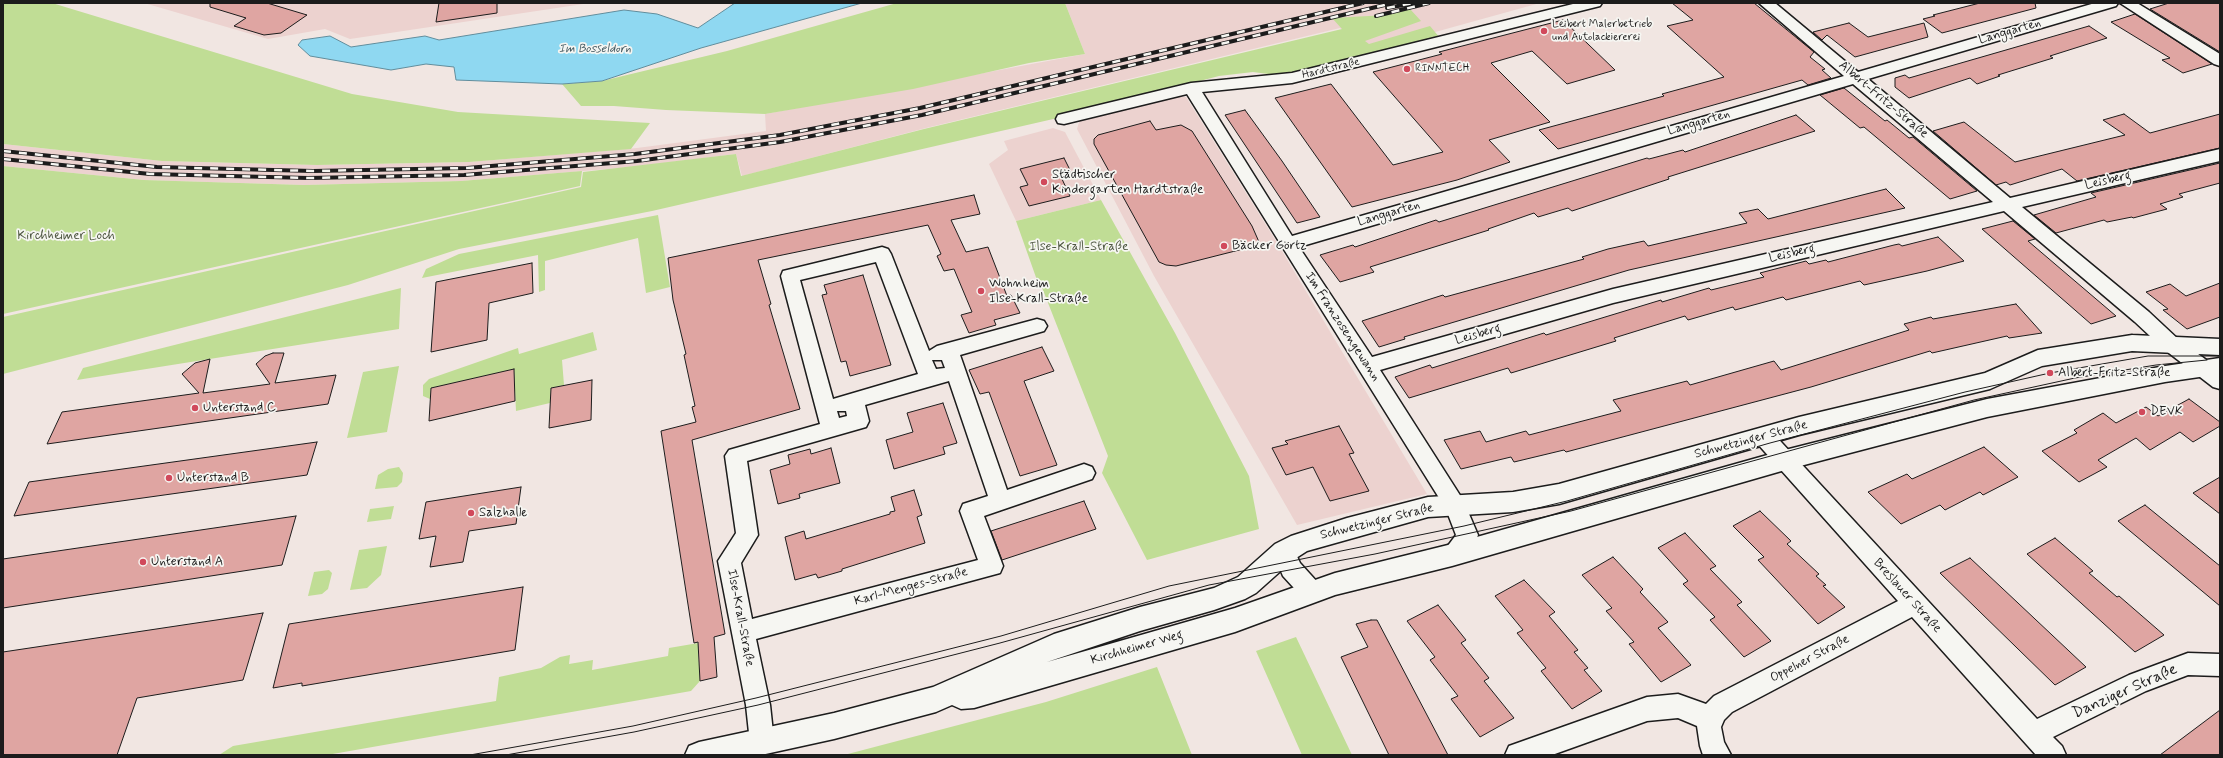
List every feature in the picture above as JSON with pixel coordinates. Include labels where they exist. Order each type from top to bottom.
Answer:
[{"type":"street","name":"Hardtstraße","points":[[1064,119],[1191,88],[1292,78],[1595,3]]},
{"type":"street","name":"Albert-Fritz-Straße","points":[[1766,3],[2142,317],[2172,345],[2215,372]]},
{"type":"street","name":"Langgarten","points":[[1288,244],[2111,3]]},
{"type":"street","points":[[2127,3],[2220,61]]},
{"type":"street","name":"Im Franzosengewann","points":[[1191,88],[1288,244],[1432,467],[1455,506],[1468,535],[1465,541],[1452,555]]},
{"type":"street","name":"Leisberg","points":[[1367,366],[1613,296],[2220,155]]},
{"type":"street","points":[[829,418],[790,276],[882,254],[929,378]]},
{"type":"street","points":[[922,358],[1038,326]]},
{"type":"street","name":"Schwetzinger Straße","points":[[1284,552],[1300,543],[1347,528],[1428,507],[1513,502],[1559,494],[1763,436],[1990,380],[2038,358],[2132,343],[2220,347]]},
{"type":"street","points":[[949,351],[1000,501]]},
{"type":"street","name":"Ilse-Krall-Straße","points":[[762,742],[758,705],[729,561],[747,535],[736,456],[829,418],[859,421],[853,400],[955,372]]},
{"type":"street","points":[[1284,552],[1291,570],[1302,584],[1323,588],[1452,555],[1785,460],[1987,408],[2084,391],[2165,374],[2215,372]]},
{"type":"street","name":"Breslauer Straße","points":[[1763,436],[1914,604],[2053,755]]},
{"type":"street","name":"Karl-Menges-Straße","points":[[743,632],[992,566],[971,511],[1084,473]]},
{"type":"street","name":"Kirchheimer Weg","points":[[936,699],[1054,646],[1133,621],[1214,599],[1236,591],[1247,585],[1284,552]]},
{"type":"street","name":"Kirchheimer Weg","points":[[699,755],[834,726],[936,699],[974,695],[1235,620],[1323,588]]},
{"type":"street","name":"Oppelner Straße","points":[[1711,720],[1714,713],[1724,704],[1914,604]]},
{"type":"street","name":"Danziger Straße","points":[[2033,734],[2138,683],[2188,664],[2220,665]]},
{"type":"street","points":[[1518,755],[1647,709],[1665,706],[1678,706],[1692,710],[1711,720],[1710,736],[1718,755]]},
{"type":"shaded area","points":[[144,3],[590,3],[350,39],[325,29],[268,39]]},
{"type":"shaded area","points":[[1065,3],[1540,3],[1363,52],[1340,28],[926,128],[742,176],[736,154],[633,167],[461,181],[304,185],[144,180],[3,166],[3,144],[162,161],[317,165],[469,162],[637,148],[766,131],[765,114],[1085,54]]},
{"type":"shaded area","points":[[1170,96],[1186,97],[1276,241],[1427,494],[1297,525],[1154,276],[1077,129],[1080,119]]},
{"type":"shaded area","name":"Städtischer Kindergarten Hardtstraße","points":[[1053,128],[1065,132],[1101,200],[1016,221],[989,164],[1008,150],[1004,141]]},
{"type":"green space","points":[[3,3],[52,3],[352,94],[458,112],[650,123],[631,149],[469,162],[317,165],[162,161],[3,144]]},
{"type":"green space","points":[[897,3],[1065,3],[1085,54],[1029,63],[913,89],[765,114],[666,110],[614,106],[581,106],[562,84],[602,81],[727,51]]},
{"type":"green space","points":[[1410,9],[1421,21],[1365,41],[1369,44],[1430,26],[1440,38],[1291,77],[1253,72],[1219,76],[1062,117],[652,211],[459,249],[348,285],[3,374],[3,317],[581,187],[583,172],[736,154],[741,176],[924,129],[1342,29],[1332,18],[1387,15]]},
{"type":"green space","name":"Kirchheimer Loch","points":[[3,166],[144,180],[304,185],[461,181],[582,171],[580,186],[3,314]]},
{"type":"green space","points":[[1101,200],[1175,333],[1249,476],[1259,529],[1147,560],[1102,473],[1108,456],[1041,285],[1038,283],[1016,221]]},
{"type":"green space","points":[[658,215],[670,287],[646,293],[638,238],[545,261],[545,290],[539,292],[538,255],[422,278],[426,269],[459,254]]},
{"type":"green space","points":[[401,288],[399,329],[77,380],[83,368]]},
{"type":"green space","points":[[593,332],[597,350],[562,360],[564,385],[551,388],[550,403],[516,411],[514,369],[431,388],[430,399],[423,396],[423,385],[429,379],[518,348],[519,354]]},
{"type":"green space","points":[[399,366],[387,432],[347,438],[363,372]]},
{"type":"green space","points":[[399,467],[403,473],[402,482],[397,487],[375,489],[378,475],[388,469]]},
{"type":"green space","points":[[394,506],[391,519],[367,522],[370,509]]},
{"type":"green space","points":[[387,546],[381,575],[367,588],[350,590],[359,550]]},
{"type":"green space","points":[[329,570],[332,573],[328,589],[322,594],[308,596],[314,572]]},
{"type":"green space","points":[[1296,637],[1352,755],[1302,755],[1256,651]]},
{"type":"green space","points":[[710,641],[709,645],[698,648],[700,681],[691,691],[327,755],[219,755],[233,746],[496,701],[499,677],[541,668],[560,657],[570,655],[569,664],[593,660],[592,670],[668,656],[669,648]]},
{"type":"green space","points":[[1157,667],[1192,755],[844,755],[1046,702]]},
{"type":"water","name":"Im Bosseldorn","points":[[735,3],[862,3],[701,48],[602,81],[562,84],[456,80],[454,67],[426,64],[391,70],[310,56],[298,45],[302,40],[330,36],[351,47],[425,36],[439,40],[624,10],[657,14],[698,28]]},
{"type":"building","points":[[210,3],[267,3],[307,15],[281,33],[264,35],[234,26],[246,18],[210,7]]},
{"type":"building","points":[[439,3],[497,3],[497,13],[436,22]]},
{"type":"building","points":[[1672,3],[1754,3],[1814,52],[1810,57],[1825,69],[1822,70],[1831,78],[1808,85],[1802,80],[1558,149],[1539,130],[1664,96],[1662,94],[1724,77],[1667,26],[1693,20]]},
{"type":"building","points":[[1980,3],[2035,3],[2036,8],[1942,33],[1923,19],[1935,16],[1933,15]]},
{"type":"building","points":[[2169,3],[2220,3],[2220,52],[2150,9]]},
{"type":"building","points":[[2135,14],[2212,64],[2183,73],[2162,60],[2170,58],[2111,22]]},
{"type":"building","points":[[1563,20],[1615,70],[1567,84],[1532,51],[1491,63],[1550,122],[1489,140],[1510,162],[1457,180],[1352,207],[1275,98],[1331,84],[1393,165],[1443,152],[1373,72],[1442,54],[1439,52]]},
{"type":"building","points":[[1849,23],[1868,37],[1924,23],[1928,37],[1855,57],[1827,35],[1822,40],[1813,32]]},
{"type":"building","points":[[2089,26],[2107,38],[2050,56],[2053,58],[1998,75],[2000,76],[1977,84],[1970,78],[1909,98],[1895,87],[1895,78],[1905,75],[1909,78]]},
{"type":"building","points":[[1844,88],[1885,121],[1887,120],[1909,138],[1913,137],[1977,191],[1950,199],[1864,127],[1860,128],[1820,95]]},
{"type":"building","points":[[1245,110],[1320,217],[1297,223],[1225,115]]},
{"type":"building","points":[[2124,114],[2150,133],[2220,114],[2220,148],[2077,181],[2062,169],[2010,185],[2006,182],[1996,185],[1933,131],[1964,122],[2015,162],[2125,135],[2103,120]]},
{"type":"building","points":[[1796,115],[1815,131],[1668,177],[1669,179],[1572,211],[1568,208],[1538,217],[1534,213],[1488,229],[1489,230],[1370,267],[1374,272],[1340,282],[1320,255],[1353,245],[1355,247],[1436,220],[1439,222],[1647,158],[1649,159],[1683,150],[1685,152]]},
{"type":"building","points":[[1150,121],[1156,130],[1181,125],[1192,131],[1252,226],[1259,242],[1251,247],[1176,266],[1166,265],[1159,262],[1094,144],[1094,139],[1098,135]]},
{"type":"building","points":[[1064,158],[1072,174],[1061,177],[1070,196],[1029,206],[1020,187],[1028,185],[1020,169]]},
{"type":"building","points":[[2220,163],[2220,183],[2179,194],[2183,197],[2160,204],[2167,209],[2133,218],[2107,222],[2104,220],[2056,233],[2034,215],[2096,197],[2091,193]]},
{"type":"building","points":[[1886,189],[1905,208],[1629,270],[1404,337],[1405,339],[1379,347],[1362,321],[1443,295],[1445,297],[1584,259],[1582,257],[1608,249],[1644,241],[1648,246],[1747,223],[1739,213],[1758,209],[1768,219]]},
{"type":"building","points":[[974,195],[980,214],[951,220],[966,252],[988,247],[1007,296],[1011,295],[1020,313],[994,320],[996,325],[969,333],[961,315],[972,312],[954,269],[944,271],[937,256],[941,254],[928,225],[758,260],[771,304],[769,305],[800,409],[692,440],[725,634],[714,637],[717,677],[700,681],[698,642],[694,643],[661,431],[696,422],[692,407],[695,406],[684,355],[686,354],[673,300],[668,258]]},
{"type":"building","points":[[2013,221],[2035,239],[2028,241],[2116,316],[2091,324],[1982,229]]},
{"type":"building","points":[[1938,237],[1964,261],[1864,285],[1860,281],[1786,300],[1783,297],[1735,310],[1733,307],[1688,320],[1685,316],[1614,338],[1616,341],[1511,373],[1508,368],[1409,398],[1395,377],[1430,365],[1432,368],[1544,333],[1546,335],[1661,300],[1662,302],[1709,288],[1711,290],[1764,277],[1760,273],[1806,261],[1809,264],[1826,260],[1828,262],[1894,245],[1899,244],[1902,246]]},
{"type":"building","points":[[532,263],[533,293],[489,303],[487,340],[431,352],[436,282]]},
{"type":"building","points":[[863,275],[891,365],[850,376],[846,361],[841,362],[822,295],[827,294],[824,285]]},
{"type":"building","points":[[2220,283],[2220,317],[2187,329],[2163,310],[2168,309],[2146,292],[2170,284],[2186,296]]},
{"type":"building","points":[[2016,304],[2042,333],[2009,338],[2007,336],[1932,353],[1930,351],[1811,387],[1566,452],[1564,450],[1514,462],[1511,457],[1461,469],[1444,440],[1480,431],[1486,442],[1526,431],[1529,435],[1621,411],[1613,400],[1687,381],[1690,385],[1774,361],[1781,370],[1909,330],[1904,324],[1931,317],[1933,319]]},
{"type":"building","points":[[1042,347],[1054,371],[1024,381],[1057,465],[1020,476],[989,392],[980,394],[969,370]]},
{"type":"building","name":"Unterstand C","points":[[273,353],[284,353],[275,383],[336,375],[328,404],[47,444],[62,412],[199,393],[182,374],[195,363],[210,359],[203,393],[270,384],[256,364],[265,356]]},
{"type":"building","points":[[514,369],[515,401],[429,421],[431,388]]},
{"type":"building","points":[[592,380],[591,420],[549,428],[551,388]]},
{"type":"building","points":[[2189,399],[2220,422],[2220,426],[2193,442],[2180,432],[2150,450],[2136,438],[2098,460],[2107,467],[2079,482],[2042,451],[2077,433],[2074,430],[2103,413],[2116,423],[2146,407],[2158,416]]},
{"type":"building","points":[[943,403],[957,443],[943,447],[945,454],[894,469],[886,440],[913,432],[907,413]]},
{"type":"building","points":[[1339,426],[1354,453],[1349,454],[1369,491],[1330,501],[1313,467],[1286,475],[1272,448],[1288,444],[1285,441]]},
{"type":"building","name":"Unterstand B","points":[[317,442],[307,475],[14,516],[29,482]]},
{"type":"building","points":[[1984,447],[2018,477],[1983,495],[1980,492],[1945,510],[1940,505],[1901,524],[1868,492],[1907,474],[1912,479]]},
{"type":"building","points":[[831,448],[840,483],[799,494],[800,498],[778,504],[770,470],[790,464],[788,455],[810,449],[811,454]]},
{"type":"building","points":[[2220,477],[2220,514],[2193,493]]},
{"type":"building","name":"Salzhalle","points":[[521,487],[516,524],[469,531],[463,562],[430,567],[436,536],[419,539],[426,502]]},
{"type":"building","points":[[914,490],[922,515],[917,517],[925,543],[818,578],[816,574],[795,580],[785,537],[804,531],[806,539],[890,514],[890,512],[895,511],[891,497]]},
{"type":"building","points":[[1084,501],[1096,529],[1002,560],[991,531]]},
{"type":"building","points":[[2145,505],[2220,566],[2220,606],[2118,521]]},
{"type":"building","points":[[1760,511],[1791,541],[1787,544],[1819,574],[1816,576],[1826,585],[1823,586],[1845,607],[1818,624],[1758,560],[1764,557],[1733,526]]},
{"type":"building","name":"Unterstand A","points":[[296,516],[282,565],[3,608],[3,559]]},
{"type":"building","points":[[1685,533],[1716,566],[1710,569],[1742,602],[1737,605],[1771,641],[1744,657],[1710,620],[1715,617],[1683,584],[1688,581],[1658,548]]},
{"type":"building","points":[[2055,538],[2093,571],[2089,573],[2117,597],[2119,596],[2164,635],[2135,652],[2027,554]]},
{"type":"building","points":[[1613,557],[1643,589],[1640,592],[1668,622],[1658,628],[1691,665],[1661,682],[1629,644],[1634,642],[1606,611],[1612,608],[1582,575]]},
{"type":"building","points":[[1970,558],[2086,667],[2055,685],[1940,573]]},
{"type":"building","points":[[1524,580],[1555,612],[1549,616],[1578,650],[1574,652],[1588,668],[1584,670],[1602,691],[1572,709],[1541,671],[1546,668],[1517,633],[1523,630],[1495,596]]},
{"type":"building","points":[[523,587],[515,650],[302,686],[302,683],[273,688],[289,624]]},
{"type":"building","points":[[1438,605],[1466,640],[1461,643],[1489,678],[1484,681],[1514,718],[1480,737],[1451,699],[1458,696],[1430,660],[1435,657],[1407,621]]},
{"type":"building","points":[[263,613],[243,680],[137,698],[117,755],[3,755],[3,652]]},
{"type":"building","points":[[1377,620],[1448,755],[1389,755],[1341,657],[1368,647],[1356,624]]},
{"type":"building","points":[[2220,710],[2220,755],[2160,755]]},
{"type":"tram line","points":[[470,755],[633,726],[756,698],[1001,636],[1169,586],[1464,526],[1567,501],[1770,443],[1965,392],[2050,373],[2148,356],[2220,356]]},
{"type":"tram line","points":[[506,755],[634,732],[758,705],[1000,643],[1209,585],[1375,554],[1571,511],[1974,400],[2075,378],[2156,365],[2207,360]]},
{"type":"railway","points":[[3,151],[157,167],[313,171],[467,168],[635,154],[780,135],[920,108],[1363,3]]},
{"type":"railway","points":[[3,159],[150,174],[308,178],[464,175],[637,161],[780,142],[922,115],[1393,3]]},
{"type":"railway","points":[[1387,8],[1414,3]]},
{"type":"railway","points":[[1376,16],[1429,3]]},
{"type":"place","name":"Leibert Malerbetrieb und Autolackiererei","points":[[1544,31]]},
{"type":"place","name":"RINNTECH","points":[[1407,69]]},
{"type":"place","name":"Städtischer Kindergarten Hardtstraße","points":[[1044,182]]},
{"type":"place","name":"Bäcker Görtz","points":[[1224,246]]},
{"type":"place","name":"Wohnheim Ilse-Krall-Straße","points":[[981,291]]},
{"type":"place","name":"Albert-Fritz-Straße","points":[[2050,373]]},
{"type":"place","name":"Unterstand C","points":[[195,408]]},
{"type":"place","name":"DEVK","points":[[2142,412]]},
{"type":"place","name":"Unterstand B","points":[[169,478]]},
{"type":"place","name":"Salzhalle","points":[[471,513]]},
{"type":"place","name":"Unterstand A","points":[[143,562]]}]
